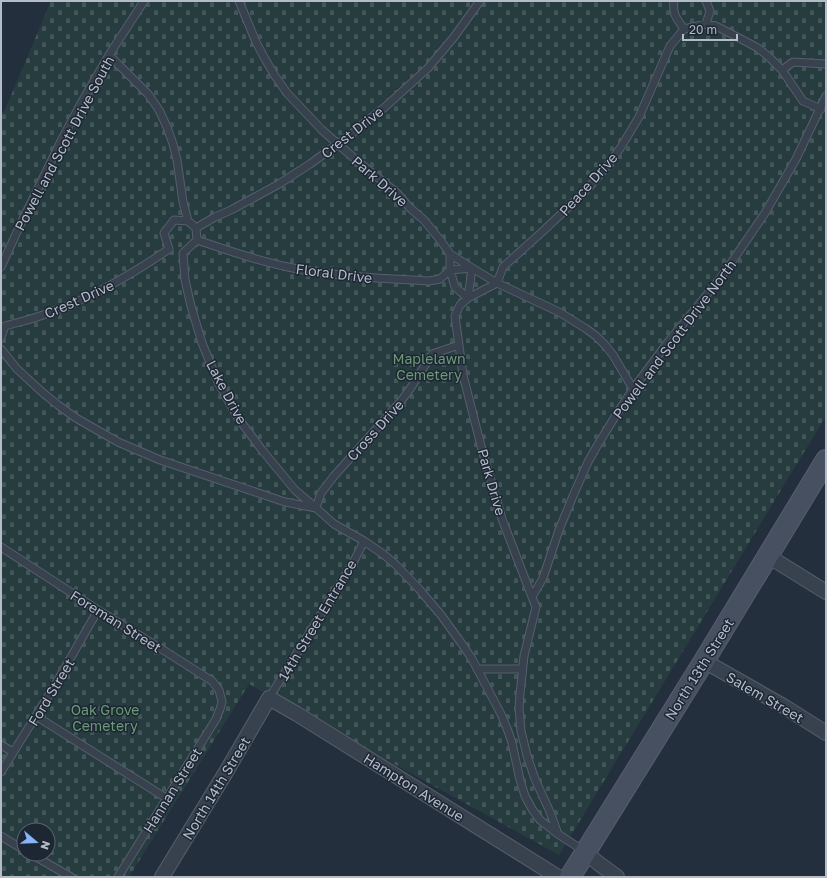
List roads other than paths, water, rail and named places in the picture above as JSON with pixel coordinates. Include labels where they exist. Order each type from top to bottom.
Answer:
[{"type":"main road","name":"North 13th Street","points":[[570,877],[826,460]]},
{"type":"street","points":[[768,556],[826,592]]},
{"type":"street","name":"Salem Street","points":[[704,661],[786,707],[826,733]]},
{"type":"street","name":"North 14th Street","points":[[162,877],[269,698]]},
{"type":"street","name":"Hampton Avenue","points":[[269,698],[558,877]]},
{"type":"street","points":[[585,852],[618,877]]},
{"type":"lane","name":"Powell and Scott Drive South","points":[[1,267],[62,139],[109,55],[144,1]]},
{"type":"lane","name":"Park Drive","points":[[239,1],[256,42],[275,76],[287,93],[312,120],[338,144],[397,193],[410,208],[424,220],[450,254]]},
{"type":"lane","name":"Crest Drive","points":[[196,228],[279,184],[353,133],[385,107],[428,68],[454,37],[480,1]]},
{"type":"lane","points":[[674,1],[673,9],[677,19],[684,29],[706,24],[716,26],[752,45],[769,57],[782,70],[803,100],[820,109]]},
{"type":"lane","points":[[706,1],[710,12],[706,24]]},
{"type":"lane","name":"Peace Drive","points":[[497,283],[504,266],[578,198],[611,161],[639,117],[670,46],[684,29]]},
{"type":"lane","points":[[109,55],[148,94],[159,110],[173,144],[177,160],[183,202],[188,221],[196,228],[197,240],[183,253],[169,249],[164,233],[174,220],[188,221]]},
{"type":"lane","points":[[782,70],[793,62],[826,64]]},
{"type":"lane","name":"Powell and Scott Drive North","points":[[532,597],[543,578],[559,530],[588,462],[633,389],[664,347],[706,297],[731,263],[776,195],[796,159],[826,96]]},
{"type":"lane","name":"Floral Drive","points":[[197,240],[257,260],[289,268],[402,280],[429,281],[440,279]]},
{"type":"lane","name":"Crest Drive","points":[[1,337],[3,323],[47,314],[96,293],[169,249]]},
{"type":"lane","name":"Lake Drive","points":[[183,253],[185,280],[202,343],[218,382],[238,418],[295,490],[334,524],[364,541],[395,564],[419,588],[441,615],[466,649],[501,714],[512,744],[525,796],[540,820],[558,834]]},
{"type":"lane","points":[[450,254],[497,283],[559,312],[596,336],[613,355],[633,389]]},
{"type":"lane","points":[[450,254],[450,270],[454,287]]},
{"type":"lane","points":[[472,268],[450,270],[440,279],[454,287],[468,298],[497,283]]},
{"type":"lane","name":"Park Drive","points":[[472,268],[468,298],[460,305],[455,316],[462,369],[481,446],[498,504],[508,536],[532,597]]},
{"type":"lane","name":"Cross Drive","points":[[316,508],[321,493],[334,476],[401,401],[432,354],[459,345]]},
{"type":"lane","points":[[1,349],[27,379],[58,405],[76,418],[118,442],[181,467],[286,502],[316,508]]},
{"type":"lane","name":"14th Street Entrance","points":[[269,698],[354,561],[364,541]]},
{"type":"lane","name":"Foreman Street","points":[[1,547],[212,681],[219,690],[222,702]]},
{"type":"lane","points":[[532,597],[536,606],[522,669],[519,708],[521,731],[527,756],[535,779],[558,834],[585,852]]},
{"type":"lane","name":"Ford Street","points":[[1,772],[59,679],[98,610]]},
{"type":"lane","points":[[477,669],[522,669]]},
{"type":"lane","name":"Hannan Street","points":[[118,877],[216,719],[222,702]]},
{"type":"lane","points":[[36,716],[166,798]]},
{"type":"lane","points":[[1,744],[13,752]]},
{"type":"lane","points":[[1,836],[16,845]]},
{"type":"lane","points":[[45,862],[71,877]]},
{"type":"park label","name":"Maplelawn Cemetery","points":[[429,366]]},
{"type":"park label","name":"Oak Grove Cemetery","points":[[105,718]]}]
